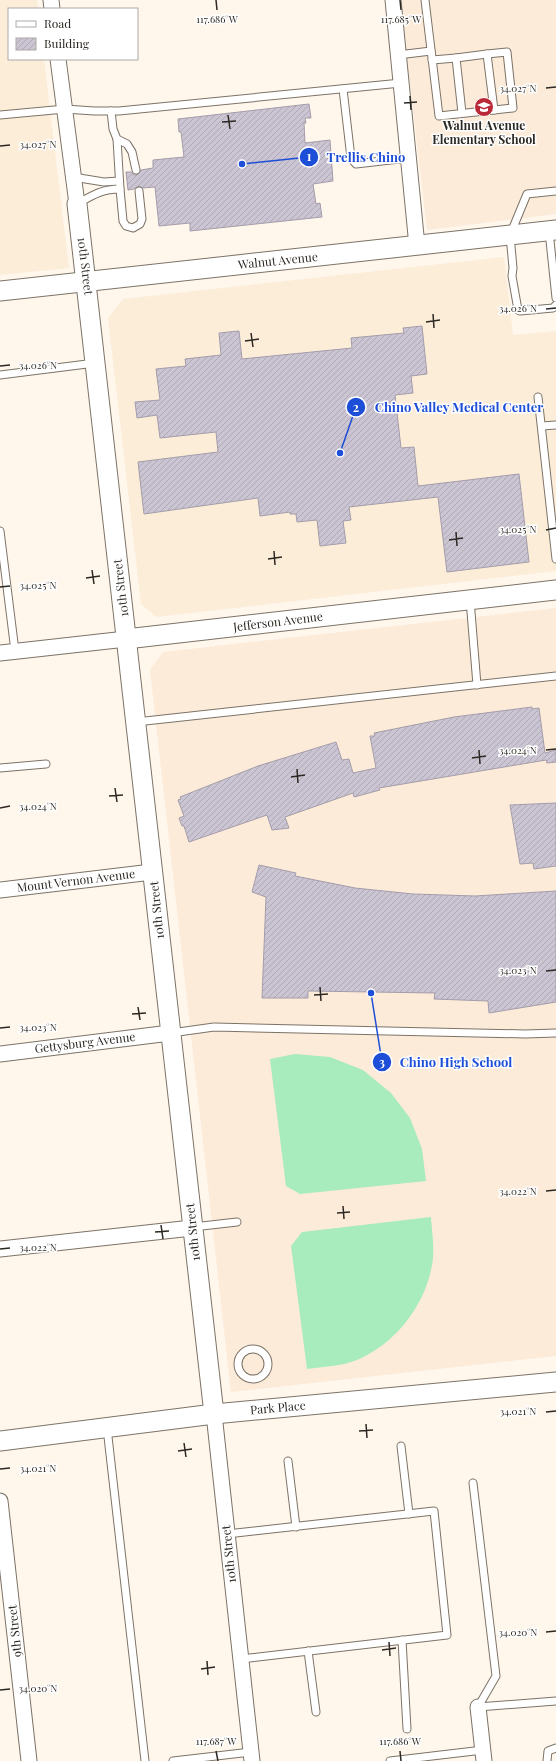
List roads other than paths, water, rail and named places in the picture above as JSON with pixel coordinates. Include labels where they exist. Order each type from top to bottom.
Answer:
[{"type":"street","points":[[393,0],[417,246]]},
{"type":"street","name":"10th Street","points":[[58,60],[87,282],[252,1756]]},
{"type":"street","name":"Walnut Avenue","points":[[0,291],[553,231]]},
{"type":"street","name":"Jefferson Avenue","points":[[7,652],[556,590]]},
{"type":"street","name":"Mount Vernon Avenue","points":[[0,890],[152,872]]},
{"type":"street","name":"Gettysburg Avenue","points":[[0,1054],[170,1033]]},
{"type":"street","points":[[0,1249],[192,1228]]},
{"type":"street","name":"Park Place","points":[[0,1441],[214,1414],[556,1382]]},
{"type":"street","name":"9th Street","points":[[0,1502],[29,1761]]},
{"type":"street","points":[[478,1707],[484,1756]]},
{"type":"lane","points":[[425,0],[432,60],[439,116],[513,108],[507,52],[432,60]]},
{"type":"lane","points":[[398,55],[431,51]]},
{"type":"lane","points":[[487,54],[494,110]]},
{"type":"lane","points":[[456,58],[462,113]]},
{"type":"lane","points":[[0,115],[65,109],[111,111],[401,83]]},
{"type":"lane","points":[[343,88],[351,158],[356,164],[408,158]]},
{"type":"lane","points":[[111,111],[113,129],[118,140],[119,181],[123,221],[126,226],[134,228],[140,224],[142,219],[139,190]]},
{"type":"lane","points":[[118,140],[127,144],[132,152],[136,170]]},
{"type":"lane","points":[[73,177],[104,182],[119,181]]},
{"type":"lane","points":[[77,204],[97,192],[107,189],[120,189]]},
{"type":"lane","points":[[556,191],[527,194],[510,235],[514,268],[512,276],[518,310],[554,308],[556,305]]},
{"type":"lane","points":[[553,231],[556,298]]},
{"type":"lane","points":[[0,375],[96,363]]},
{"type":"lane","points":[[538,397],[556,559]]},
{"type":"lane","points":[[542,426],[556,425]]},
{"type":"lane","points":[[0,530],[7,652]]},
{"type":"lane","points":[[470,600],[477,685]]},
{"type":"lane","points":[[136,722],[556,676]]},
{"type":"lane","points":[[0,768],[46,764]]},
{"type":"lane","points":[[170,1033],[214,1026],[525,1034],[556,1033]]},
{"type":"lane","points":[[192,1228],[237,1222]]},
{"type":"lane","points":[[251,1349],[256,1349],[264,1354],[268,1362],[267,1372],[264,1376],[254,1379],[245,1377],[241,1373],[238,1363],[242,1354],[251,1349]]},
{"type":"lane","points":[[107,1428],[145,1761]]},
{"type":"lane","points":[[401,1446],[409,1514]]},
{"type":"lane","points":[[288,1461],[296,1527]]},
{"type":"lane","points":[[473,1483],[496,1676],[478,1707]]},
{"type":"lane","points":[[227,1534],[434,1511],[447,1635],[241,1658]]},
{"type":"lane","points":[[402,1640],[407,1730]]},
{"type":"lane","points":[[308,1650],[316,1712]]},
{"type":"lane","points":[[478,1707],[556,1701]]},
{"type":"lane","points":[[547,1761],[548,1751],[556,1748]]},
{"type":"lane","points":[[173,1761],[252,1756]]},
{"type":"lane","points":[[390,1761],[484,1756]]},
{"type":"place","name":"Walnut Avenue Elementary School","points":[[484,107]]},
{"type":"place","name":"Trellis Chino","points":[[242,164]]},
{"type":"place","name":"Chino Valley Medical Center","points":[[340,453]]},
{"type":"place","name":"Chino High School","points":[[371,993]]}]
